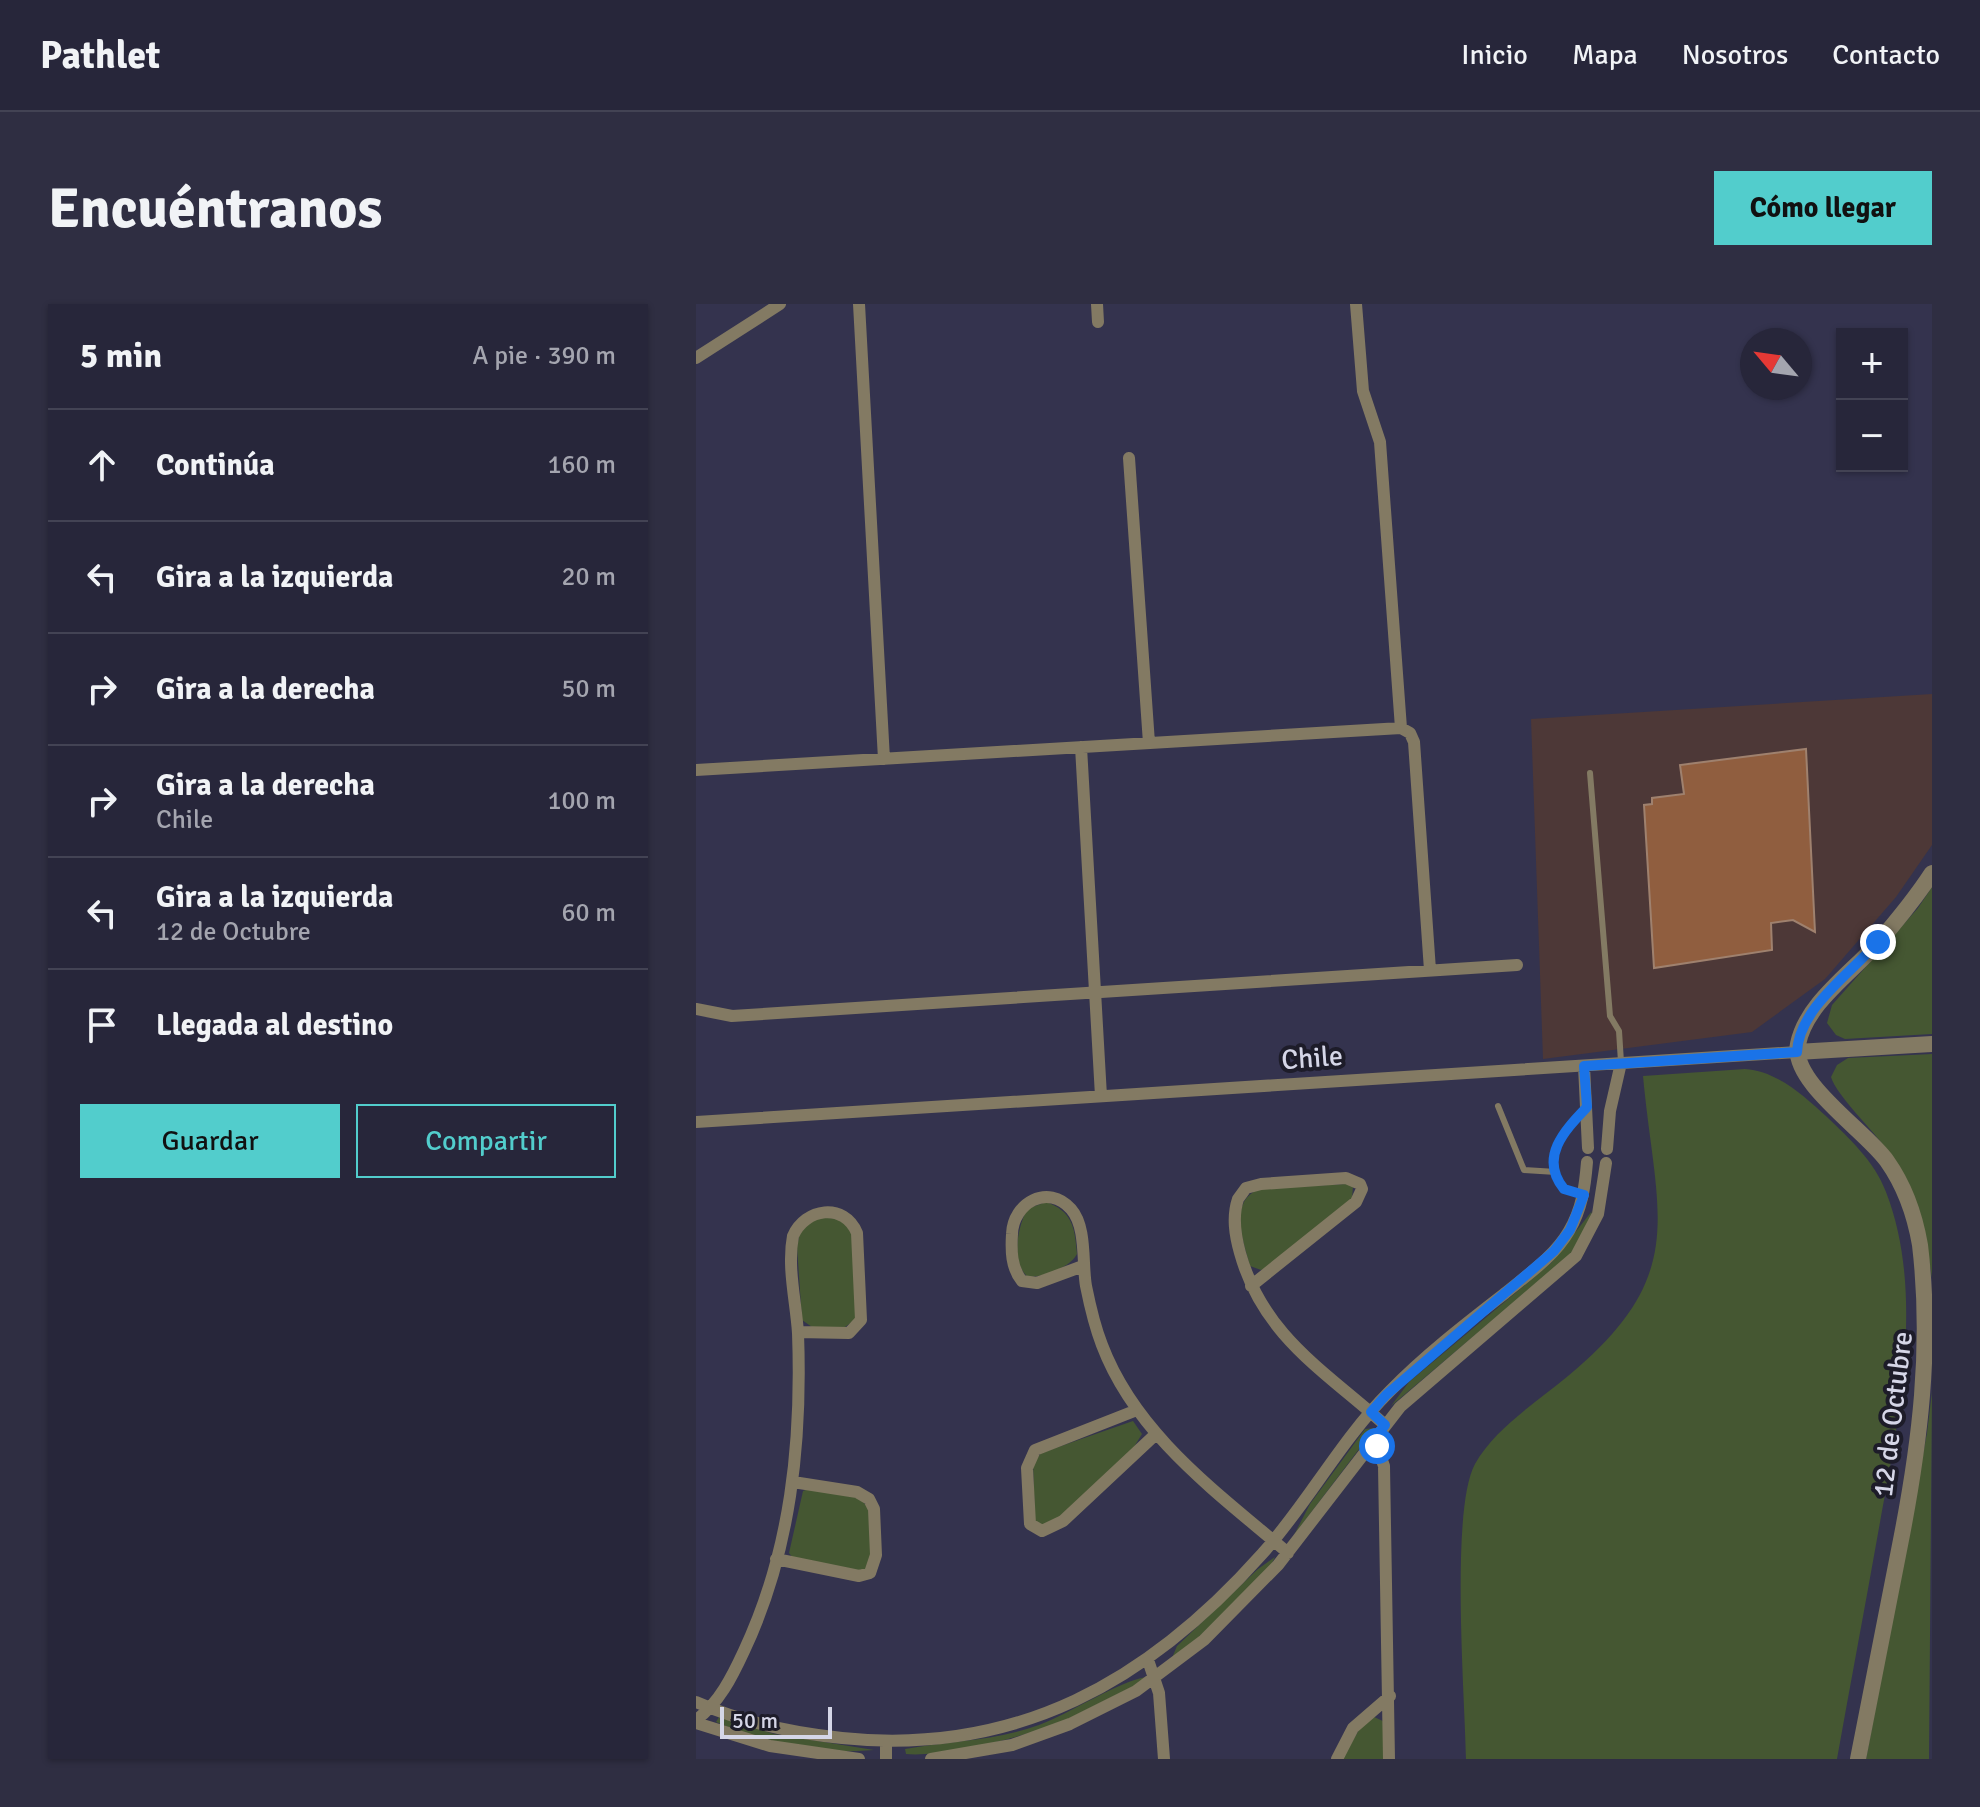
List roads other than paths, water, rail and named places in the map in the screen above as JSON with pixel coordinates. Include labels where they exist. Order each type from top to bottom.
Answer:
[{"type":"street","points":[[696,358],[780,304]]},
{"type":"street","points":[[859,304],[884,759]]},
{"type":"street","points":[[1097,304],[1098,322]]},
{"type":"street","points":[[1356,304],[1363,391],[1380,442],[1401,728]]},
{"type":"street","points":[[1129,458],[1149,743]]},
{"type":"street","points":[[696,770],[1401,728],[1410,733],[1414,742],[1430,970]]},
{"type":"street","points":[[1081,747],[1101,1096]]},
{"type":"street","points":[[1797,1052],[1801,1033],[1815,1010],[1898,919],[1932,873]]},
{"type":"street","points":[[696,1009],[732,1016],[1517,965]]},
{"type":"street","name":"Chile","points":[[696,1122],[1932,1044]]},
{"type":"street","name":"12 de Octubre","points":[[1797,1052],[1811,1082],[1868,1138],[1894,1172],[1918,1235],[1929,1305],[1931,1339],[1923,1430],[1858,1759]]},
{"type":"street","points":[[1584,1066],[1588,1142],[1607,1143],[1621,1063]]},
{"type":"street","points":[[696,1702],[803,1733],[886,1741],[949,1738],[1007,1727],[1092,1694],[1148,1660],[1213,1605],[1274,1541],[1371,1412],[1410,1371],[1554,1251],[1570,1230],[1584,1195],[1587,1162]]},
{"type":"street","points":[[931,1759],[981,1753],[1043,1735],[1100,1711],[1156,1677],[1227,1619],[1288,1553],[1385,1425],[1432,1378],[1568,1264],[1587,1239],[1601,1211],[1606,1163]]},
{"type":"street","points":[[1251,1286],[1356,1202],[1360,1196],[1360,1184],[1346,1178],[1261,1184],[1241,1193],[1235,1206],[1235,1226],[1251,1286],[1285,1339],[1385,1425]]},
{"type":"street","points":[[1584,1195],[1601,1211]]},
{"type":"street","points":[[1083,1266],[1037,1283],[1022,1281],[1013,1263],[1012,1231],[1020,1208],[1041,1197],[1066,1204],[1079,1222],[1083,1266],[1102,1346],[1137,1410],[1187,1466],[1288,1553]]},
{"type":"street","points":[[696,1721],[712,1709],[750,1638],[776,1559],[793,1482],[798,1332],[793,1236],[801,1221],[814,1213],[840,1215],[851,1222],[857,1233],[861,1320],[849,1333],[798,1332]]},
{"type":"street","points":[[1137,1410],[1035,1450],[1027,1468],[1030,1524],[1042,1531],[1063,1521],[1156,1434]]},
{"type":"street","points":[[1371,1442],[1381,1454],[1384,1466],[1389,1759]]},
{"type":"street","points":[[776,1559],[859,1576],[870,1573],[875,1563],[874,1509],[869,1499],[857,1492],[793,1482]]},
{"type":"street","points":[[1148,1660],[1156,1677],[1164,1759]]},
{"type":"street","points":[[1337,1759],[1353,1728],[1390,1696]]},
{"type":"street","points":[[696,1721],[770,1746],[859,1759]]},
{"type":"street","points":[[886,1741],[886,1759]]},
{"type":"lane","points":[[1590,773],[1610,1016],[1619,1031],[1621,1063]]},
{"type":"lane","points":[[1498,1106],[1512,1135],[1520,1165],[1530,1173],[1556,1172]]},
{"type":"lane","points":[[1584,1195],[1564,1189],[1556,1172],[1557,1144],[1563,1130],[1587,1107]]}]
